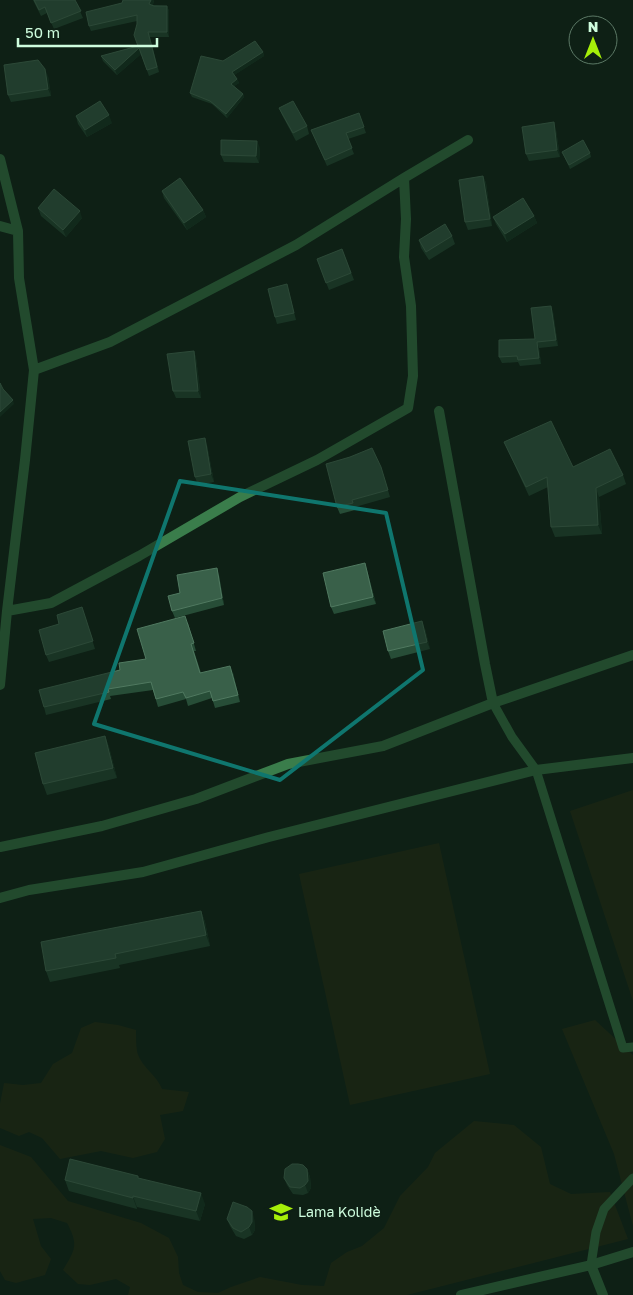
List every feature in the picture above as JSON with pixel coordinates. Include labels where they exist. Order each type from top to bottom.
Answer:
[{"type":"street","points":[[34,370],[110,342],[296,245],[468,140]]},
{"type":"street","points":[[0,159],[18,231],[19,278],[34,370],[0,685]]},
{"type":"street","points":[[7,612],[52,603],[138,556],[240,496],[316,460],[408,408],[413,376],[411,306],[404,257],[406,219],[404,178]]},
{"type":"street","points":[[0,226],[18,231]]},
{"type":"street","points":[[439,411],[484,664],[493,702]]},
{"type":"street","points":[[0,847],[102,826],[196,799],[288,764],[383,746],[493,702],[633,655]]},
{"type":"street","points":[[0,898],[29,890],[143,872],[269,837],[536,770],[633,758]]},
{"type":"street","points":[[461,1295],[591,1265],[633,1252]]},
{"type":"street","points":[[591,1265],[603,1295]]},
{"type":"lane","points":[[493,702],[512,737],[536,770],[623,1048],[633,1047]]},
{"type":"lane","points":[[591,1265],[596,1232],[604,1209],[633,1178]]},
{"type":"highlighted area","points":[[180,481],[386,513],[423,670],[280,780],[94,724]]},
{"type":"green space","points":[[633,790],[633,1001],[570,811]]},
{"type":"green space","points":[[439,843],[490,1074],[350,1105],[299,874]]},
{"type":"green space","points":[[595,1020],[633,1055],[633,1226],[614,1154],[562,1029]]},
{"type":"green space","points":[[95,1022],[136,1030],[137,1049],[141,1061],[162,1089],[189,1092],[183,1111],[160,1115],[165,1139],[157,1152],[133,1158],[101,1151],[60,1159],[42,1138],[29,1132],[19,1136],[0,1128],[0,1104],[4,1083],[23,1085],[41,1083],[53,1064],[72,1053],[81,1028]]},
{"type":"green space","points":[[474,1121],[514,1125],[541,1147],[550,1184],[571,1194],[610,1192],[628,1239],[407,1295],[128,1295],[130,1287],[116,1279],[90,1285],[78,1284],[63,1270],[73,1252],[73,1237],[67,1223],[51,1218],[33,1219],[41,1246],[51,1259],[45,1275],[16,1283],[5,1280],[0,1271],[0,1145],[31,1157],[68,1201],[141,1223],[169,1238],[178,1257],[179,1273],[183,1285],[198,1292],[218,1293],[260,1277],[302,1285],[324,1286],[331,1263],[347,1252],[362,1246],[384,1228],[400,1196],[428,1167],[435,1153]]},
{"type":"building","points":[[34,0],[75,0],[81,11],[51,23],[45,7],[39,10]]},
{"type":"building","points":[[123,0],[151,0],[149,4],[154,6],[167,6],[167,32],[148,32],[157,67],[147,70],[139,48],[115,70],[101,56],[138,46],[134,35],[137,15],[89,26],[86,12],[122,3]]},
{"type":"building","points":[[255,41],[263,52],[232,72],[237,79],[231,84],[243,94],[226,114],[210,101],[190,93],[201,56],[223,61]]},
{"type":"building","points":[[38,60],[45,69],[48,89],[8,95],[4,65]]},
{"type":"building","points":[[100,101],[109,115],[85,130],[76,116]]},
{"type":"building","points":[[293,101],[307,126],[293,133],[279,108]]},
{"type":"building","points":[[359,113],[364,127],[346,133],[352,148],[325,160],[311,130]]},
{"type":"building","points":[[554,122],[557,150],[526,154],[522,127]]},
{"type":"building","points":[[221,140],[257,141],[256,156],[221,155]]},
{"type":"building","points":[[583,140],[590,153],[569,165],[562,152]]},
{"type":"building","points":[[483,176],[490,219],[465,222],[459,180]]},
{"type":"building","points":[[180,178],[203,210],[184,223],[162,191]]},
{"type":"building","points":[[54,189],[80,211],[63,230],[38,208]]},
{"type":"building","points":[[523,198],[534,216],[505,234],[493,217]]},
{"type":"building","points":[[445,224],[452,236],[426,252],[419,240]]},
{"type":"building","points":[[342,249],[351,273],[326,283],[317,259]]},
{"type":"building","points":[[287,284],[294,313],[275,317],[268,289]]},
{"type":"building","points":[[551,306],[556,340],[537,342],[539,358],[518,360],[517,356],[499,357],[499,340],[535,339],[531,308]]},
{"type":"building","points":[[194,351],[198,391],[173,391],[167,354]]},
{"type":"building","points":[[0,383],[13,400],[0,412]]},
{"type":"building","points":[[551,421],[573,467],[610,449],[623,475],[596,488],[598,525],[551,527],[547,477],[526,487],[504,442]]},
{"type":"building","points":[[205,438],[211,474],[195,477],[188,441]]},
{"type":"building","points":[[372,448],[381,467],[388,490],[352,500],[353,503],[337,507],[326,464]]},
{"type":"building","points":[[365,563],[373,597],[331,607],[323,573]]},
{"type":"building","points":[[217,568],[222,598],[172,611],[168,596],[180,593],[177,575]]},
{"type":"building","points":[[82,607],[93,641],[46,655],[39,630],[59,624],[57,615]]},
{"type":"building","points":[[185,616],[194,643],[191,644],[200,673],[230,666],[238,695],[213,701],[210,691],[186,698],[183,692],[156,699],[151,682],[108,689],[109,692],[44,707],[39,690],[120,670],[119,663],[146,659],[137,629]]},
{"type":"building","points":[[422,621],[427,642],[388,651],[383,631]]},
{"type":"building","points":[[105,736],[113,768],[43,784],[35,753]]},
{"type":"building","points":[[201,911],[206,935],[115,954],[116,958],[46,971],[41,942]]},
{"type":"building","points":[[70,1159],[201,1193],[196,1211],[133,1196],[133,1198],[65,1180]]},
{"type":"building","points":[[292,1164],[303,1165],[307,1169],[308,1181],[300,1188],[290,1187],[284,1178],[285,1169]]},
{"type":"building","points":[[233,1202],[252,1211],[252,1222],[249,1227],[241,1232],[233,1228],[227,1219]]},
{"type":"place","name":"Lama Kolidè","points":[[281,1212]]}]
